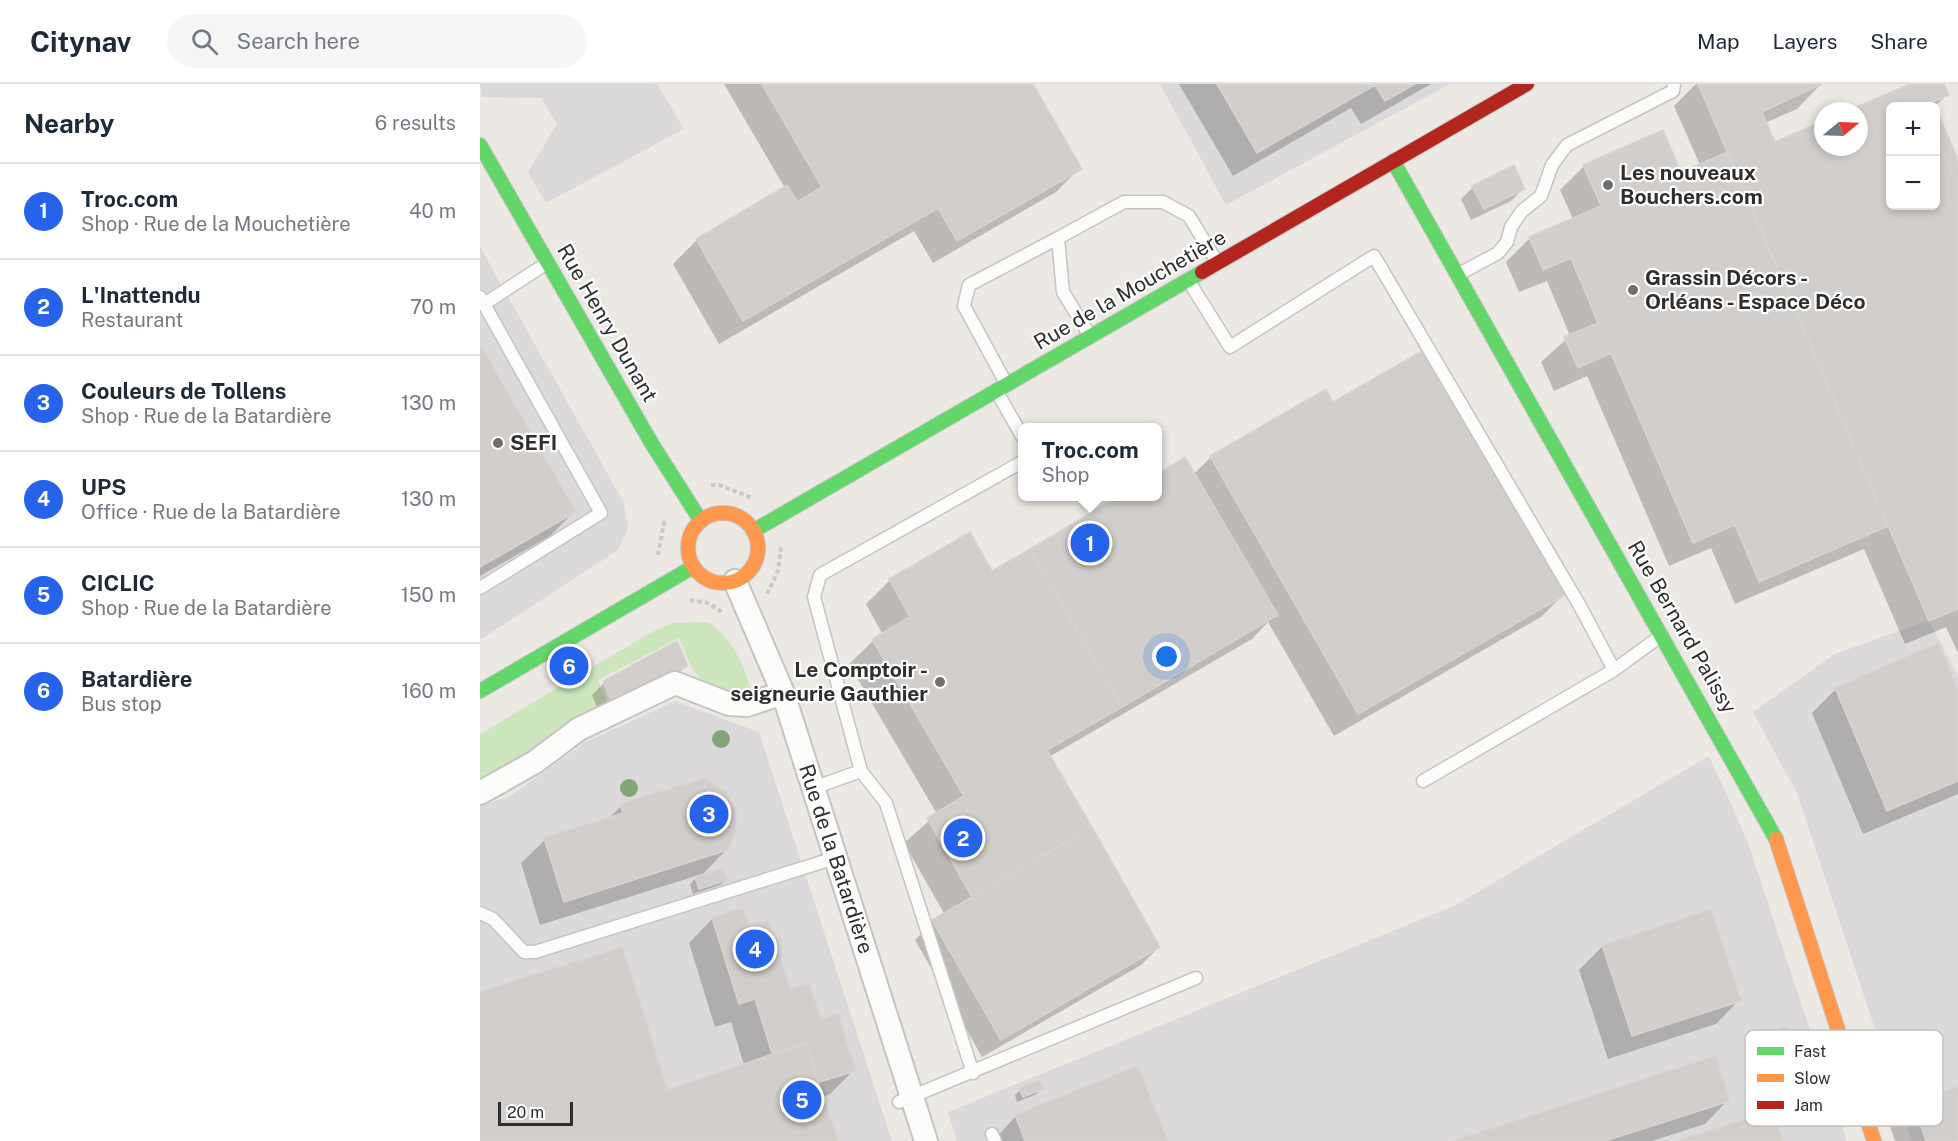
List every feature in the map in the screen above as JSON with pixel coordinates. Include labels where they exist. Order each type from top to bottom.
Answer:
[{"type":"street","name":"Rue de la Mouchetière","points":[[753,531],[1527,84]]},
{"type":"street","name":"Rue Henry Dunant","points":[[480,145],[652,444],[701,521]]},
{"type":"street","name":"Rue Bernard Palissy","points":[[1393,161],[1774,831],[1838,1030]]},
{"type":"street","points":[[730,514],[739,518],[753,531],[757,543],[753,566],[746,575],[735,581],[711,582],[693,567],[687,548],[689,537],[701,521],[710,516],[730,514]]},
{"type":"street","points":[[480,691],[693,567]]},
{"type":"street","name":"Rue de la Batardière","points":[[735,581],[783,693],[835,858],[905,1099],[926,1141]]},
{"type":"street","points":[[480,793],[526,768],[579,729],[675,683],[729,704],[747,705],[783,693]]},
{"type":"street","name":"Rue Bernard Palissy","points":[[1869,1126],[1874,1141]]},
{"type":"lane","points":[[1458,275],[1498,254],[1507,242],[1511,227],[1522,211],[1541,196],[1552,165],[1567,145],[1673,91],[1674,84]]},
{"type":"lane","points":[[1018,425],[964,306],[969,285],[1124,202],[1163,202],[1189,216],[1218,263]]},
{"type":"lane","points":[[1058,238],[1063,292],[1090,336]]},
{"type":"lane","points":[[1188,280],[1230,347],[1374,256],[1580,606],[1614,670]]},
{"type":"lane","points":[[480,588],[601,513],[482,301],[548,262]]},
{"type":"lane","points":[[974,1073],[886,803],[861,771],[814,597],[820,575],[1018,465]]},
{"type":"lane","points":[[1423,781],[1614,670],[1662,635]]},
{"type":"lane","points":[[813,788],[861,771]]},
{"type":"lane","points":[[480,914],[493,919],[524,952],[535,952],[835,858]]},
{"type":"lane","points":[[905,1099],[974,1073],[1196,978]]},
{"type":"path","points":[[657,565],[667,508]]},
{"type":"path","points":[[688,600],[708,603],[728,615]]},
{"type":"shaded area","points":[[480,84],[657,84],[684,129],[546,203],[528,172],[557,124],[541,98],[482,97]]},
{"type":"shaded area","points":[[1160,84],[1450,84],[1226,205]]},
{"type":"shaded area","points":[[480,247],[624,503],[628,528],[618,550],[480,640]]},
{"type":"shaded area","points":[[1929,620],[1958,676],[1958,1141],[1912,1141],[1907,1126],[1943,1126],[1943,1030],[1875,1030],[1797,793],[1753,712],[1835,654]]},
{"type":"shaded area","points":[[675,701],[759,732],[892,1141],[480,1141],[480,806],[510,796],[586,742]]},
{"type":"shaded area","points":[[1709,756],[1747,840],[1810,1030],[1745,1030],[1745,1126],[1842,1126],[1847,1141],[957,1141],[948,1112],[1454,906]]},
{"type":"green space","points":[[708,622],[724,636],[736,652],[751,690],[745,695],[711,691],[692,669],[679,638],[598,680],[608,704],[521,761],[480,781],[480,734],[650,633],[673,623]]},
{"type":"building","points":[[762,84],[1033,84],[1082,169],[957,241],[938,208],[743,321],[696,239],[787,185],[797,202],[822,187]]},
{"type":"building","points":[[1217,84],[1415,84],[1385,101],[1375,85],[1257,153]]},
{"type":"building","points":[[1698,84],[1822,84],[1762,112],[1775,142],[1814,125],[1814,156],[1868,156],[1868,102],[1910,84],[1944,84],[1949,95],[1933,102],[1886,102],[1886,210],[1940,210],[1940,144],[1958,188],[1958,609],[1929,621]]},
{"type":"building","points":[[1940,117],[1958,160],[1958,188],[1940,144]]},
{"type":"building","points":[[1663,130],[1681,172],[1728,152],[1888,526],[1759,582],[1735,525],[1693,543],[1611,353],[1578,368],[1564,337],[1598,323],[1571,258],[1543,270],[1529,237],[1601,206],[1583,165]]},
{"type":"building","points":[[1514,165],[1525,189],[1484,209],[1472,186]]},
{"type":"building","points":[[480,344],[576,512],[480,567]]},
{"type":"building","points":[[1422,351],[1443,388],[1447,386],[1567,594],[1358,714],[1210,456],[1326,389],[1333,402]]},
{"type":"building","points":[[1185,457],[1278,615],[1122,707],[1030,549],[1111,501],[1162,501],[1162,471]]},
{"type":"building","points":[[970,532],[992,571],[1030,549],[1122,707],[1047,750],[1092,827],[972,897],[927,818],[964,796],[872,639],[910,617],[889,579]]},
{"type":"building","points":[[677,641],[688,666],[610,699],[603,681]]},
{"type":"building","points":[[1938,643],[1958,689],[1958,781],[1887,811],[1835,688]]},
{"type":"building","points":[[705,778],[726,792],[735,810],[736,832],[728,850],[564,902],[544,838],[623,813],[620,804]]},
{"type":"building","points":[[1092,827],[1160,947],[1001,1040],[932,920]]},
{"type":"building","points":[[723,868],[727,880],[699,889],[695,877]]},
{"type":"building","points":[[743,908],[749,926],[768,920],[790,989],[809,983],[821,1019],[838,1013],[856,1071],[819,1082],[805,1043],[772,1053],[755,999],[739,1004],[712,918]]},
{"type":"building","points":[[1711,909],[1741,1001],[1632,1036],[1602,945]]},
{"type":"building","points":[[622,947],[668,1090],[805,1043],[838,1141],[480,1141],[480,992]]},
{"type":"building","points":[[1787,1026],[1788,1030],[1777,1030]]},
{"type":"building","points":[[1716,1056],[1730,1101],[1605,1141],[1452,1141]]},
{"type":"building","points":[[1138,1066],[1168,1141],[1025,1141],[1015,1115]]},
{"type":"building","points":[[1041,1080],[1044,1089],[1023,1097],[1019,1088]]},
{"type":"building","points":[[1958,1087],[1958,1141],[1926,1141],[1921,1126],[1943,1126],[1943,1092]]},
{"type":"building","points":[[1745,1119],[1745,1126],[1778,1126],[1783,1141],[1677,1141]]},
{"type":"traffic: fast","points":[[480,145],[652,444],[701,521]]},
{"type":"traffic: fast","points":[[1393,161],[1776,839]]},
{"type":"traffic: fast","points":[[753,531],[1202,272]]},
{"type":"traffic: fast","points":[[480,691],[693,567]]},
{"type":"traffic: slow","points":[[723,513],[736,516],[748,523],[755,535],[758,548],[755,561],[748,573],[736,580],[723,583],[710,580],[698,573],[691,561],[688,548],[691,535],[698,523],[710,516],[723,513]]},
{"type":"traffic: slow","points":[[1776,839],[1838,1030]]},
{"type":"traffic: slow","points":[[1869,1126],[1874,1141]]},
{"type":"traffic: jam","points":[[1202,272],[1527,84]]},
{"type":"place","name":"Les nouveaux Bouchers.com","points":[[1608,185]]},
{"type":"place","name":"Grassin Décors - Orléans - Espace Déco","points":[[1633,290]]},
{"type":"place","name":"SEFI","points":[[498,443]]},
{"type":"place","name":"Troc.com","points":[[1090,543]]},
{"type":"place","name":"Batardière","points":[[569,666]]},
{"type":"place","name":"Le Comptoir - seigneurie Gauthier","points":[[940,682]]},
{"type":"place","name":"Couleurs de Tollens","points":[[709,814]]},
{"type":"place","name":"L'Inattendu","points":[[963,838]]},
{"type":"place","name":"UPS","points":[[755,949]]},
{"type":"place","name":"CICLIC","points":[[802,1100]]}]
